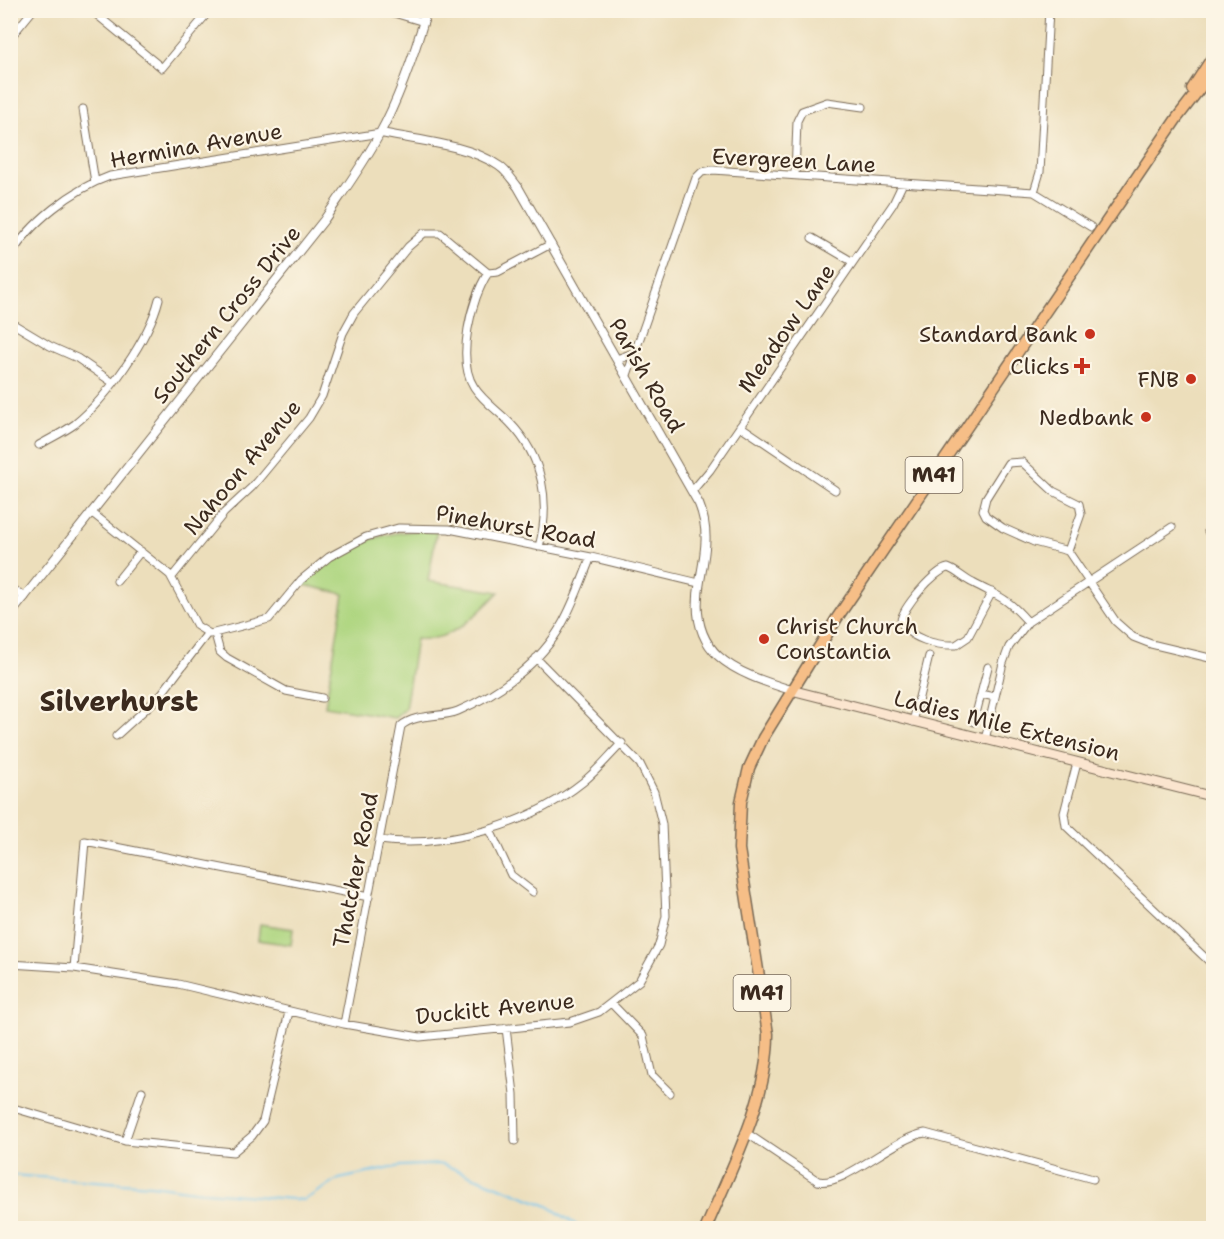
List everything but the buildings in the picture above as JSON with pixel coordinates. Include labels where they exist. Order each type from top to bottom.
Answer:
[{"type":"main road","name":"M41","points":[[706,1228],[745,1132],[765,1075],[768,1034],[739,849],[739,819],[749,768],[791,690],[1019,348],[1098,237],[1176,118],[1214,55]]},
{"type":"main road","name":"M41","points":[[1176,118],[1212,74]]},
{"type":"main road","name":"Ladies Mile Extension","points":[[791,690],[1214,797]]},
{"type":"street","points":[[10,38],[33,10]]},
{"type":"street","points":[[91,10],[162,68],[210,10]]},
{"type":"street","points":[[384,10],[424,22]]},
{"type":"street","name":"Southern Cross Drive","points":[[10,615],[324,220],[381,133],[427,10]]},
{"type":"street","points":[[1025,10],[1049,11],[1040,172],[1034,192]]},
{"type":"street","points":[[795,176],[797,121],[802,111],[827,102],[863,107]]},
{"type":"street","points":[[83,109],[95,182]]},
{"type":"street","name":"Hermina Avenue","points":[[10,257],[26,231],[35,223],[95,182],[110,176],[381,133]]},
{"type":"street","name":"Parish Road","points":[[381,133],[471,153],[500,166],[518,187],[693,490],[703,514],[707,536],[699,583],[700,622],[716,653],[742,674],[791,690]]},
{"type":"street","name":"Evergreen Lane","points":[[627,375],[696,178],[702,172],[713,170],[1034,192],[1091,226]]},
{"type":"street","name":"Meadow Lane","points":[[693,490],[710,470],[854,262],[893,204],[903,183]]},
{"type":"street","name":"Nahoon Avenue","points":[[172,577],[224,513],[252,487],[309,418],[322,396],[348,322],[408,247],[424,233],[440,233],[488,273]]},
{"type":"street","points":[[812,238],[854,262]]},
{"type":"street","points":[[539,547],[545,499],[541,474],[534,458],[511,425],[479,394],[467,370],[472,306],[479,286],[488,273],[498,272],[551,244]]},
{"type":"street","points":[[39,445],[81,418],[112,382],[141,345],[159,299]]},
{"type":"street","points":[[10,322],[50,346],[77,358],[112,382]]},
{"type":"street","points":[[618,358],[635,353]]},
{"type":"street","points":[[740,426],[835,490]]},
{"type":"street","points":[[1068,551],[1081,514],[1079,504],[1053,491],[1022,462],[1008,463],[986,498],[984,510],[987,516],[1003,528],[1025,538],[1068,551],[1116,622],[1133,637],[1151,644],[1214,659]]},
{"type":"street","points":[[91,512],[172,577],[197,626],[211,634],[220,652],[227,658],[286,691],[322,698]]},
{"type":"street","points":[[1214,522],[1208,531],[1214,544]]},
{"type":"street","name":"Pinehurst Road","points":[[211,634],[269,619],[301,580],[340,549],[366,537],[398,528],[435,527],[591,557],[699,583]]},
{"type":"street","points":[[985,740],[1009,647],[1028,621],[1172,527]]},
{"type":"street","points":[[117,581],[141,551]]},
{"type":"street","points":[[536,658],[563,624],[591,557]]},
{"type":"street","points":[[992,592],[968,637],[956,645],[916,636],[908,632],[901,621],[904,612],[933,576],[943,569],[952,570],[972,583],[992,592],[1009,600],[1028,621]]},
{"type":"street","points":[[10,587],[25,597]]},
{"type":"street","points":[[116,736],[159,697],[211,634]]},
{"type":"street","points":[[913,722],[929,656]]},
{"type":"street","name":"Thatcher Road","points":[[344,1024],[403,723],[452,713],[475,704],[536,658]]},
{"type":"street","name":"Duckitt Avenue","points":[[10,964],[74,968],[189,986],[289,1012],[420,1037],[570,1022],[598,1012],[612,1004],[639,981],[659,945],[666,916],[659,809],[648,778],[621,743],[536,658]]},
{"type":"street","points":[[974,722],[988,667]]},
{"type":"street","points":[[981,694],[995,697]]},
{"type":"street","points":[[379,840],[422,843],[490,830],[571,790],[621,743]]},
{"type":"street","points":[[1077,763],[1064,813],[1066,826],[1214,966]]},
{"type":"street","points":[[490,830],[511,875],[533,891]]},
{"type":"street","points":[[74,968],[85,841],[369,897]]},
{"type":"street","points":[[612,1004],[643,1036],[652,1075],[670,1093]]},
{"type":"street","points":[[10,1107],[125,1141],[226,1152],[238,1149],[263,1121],[289,1012]]},
{"type":"street","points":[[506,1028],[514,1094],[515,1141]]},
{"type":"street","points":[[125,1141],[142,1090]]},
{"type":"street","points":[[745,1132],[818,1181],[825,1183],[838,1179],[905,1139],[925,1133],[1092,1179]]},
{"type":"green space","points":[[437,529],[428,581],[499,592],[472,618],[452,632],[441,637],[416,639],[405,709],[395,718],[325,706],[344,594],[300,584],[332,559],[362,542],[396,533]]},
{"type":"green space","points":[[260,924],[293,929],[291,945],[258,940]]},
{"type":"waterway","points":[[10,1175],[151,1185],[304,1200],[339,1179],[401,1166],[442,1164],[548,1206],[581,1228]]},
{"type":"place","name":"Standard Bank","points":[[1090,334]]},
{"type":"place","name":"Clicks","points":[[1082,366]]},
{"type":"place","name":"FNB","points":[[1191,379]]},
{"type":"place","name":"Nedbank","points":[[1146,417]]},
{"type":"place","name":"Christ Church Constantia","points":[[764,639]]},
{"type":"district","name":"Silverhurst","points":[[119,701]]}]
